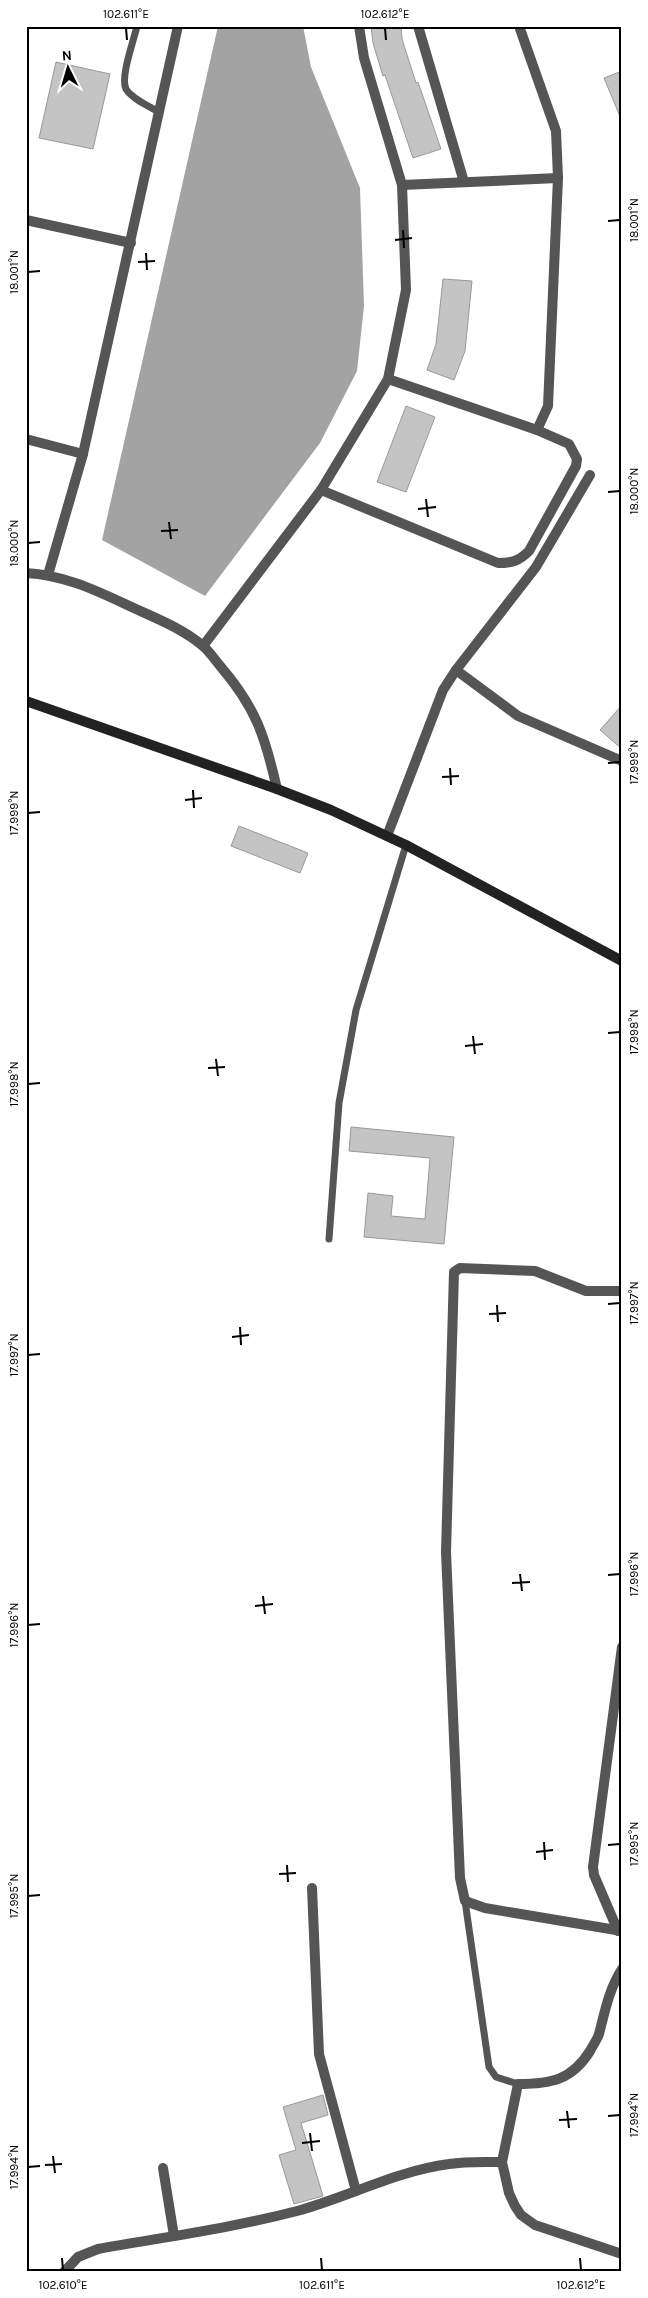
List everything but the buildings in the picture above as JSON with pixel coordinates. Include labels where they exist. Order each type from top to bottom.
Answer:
[{"type":"street","points":[[48,575],[83,454],[178,26]]},
{"type":"street","points":[[203,646],[321,490],[388,378],[406,290],[402,185],[364,58],[359,26]]},
{"type":"street","points":[[418,26],[464,182]]},
{"type":"street","points":[[519,26],[556,131],[558,178],[548,406],[537,430]]},
{"type":"street","points":[[402,185],[558,178]]},
{"type":"street","points":[[26,220],[131,244]]},
{"type":"street","points":[[321,490],[498,563],[512,563],[521,559],[529,551],[576,466],[577,459],[569,444],[537,430],[388,378]]},
{"type":"street","points":[[26,439],[83,454]]},
{"type":"street","points":[[387,836],[442,690],[536,567],[590,475]]},
{"type":"street","points":[[26,573],[48,575],[91,588],[175,628],[203,646],[231,678],[257,719],[268,749],[277,789]]},
{"type":"street","points":[[456,670],[518,716],[622,761]]},
{"type":"street","points":[[26,701],[277,789],[331,810],[406,845],[622,962]]},
{"type":"street","points":[[620,1931],[485,1908],[465,1901],[460,1878],[446,1552],[454,1272],[460,1268],[535,1271],[586,1291],[622,1291]]},
{"type":"street","points":[[620,1931],[594,1875],[593,1867],[622,1647]]},
{"type":"street","points":[[312,1888],[319,2054],[356,2191]]},
{"type":"street","points":[[622,1969],[610,1993],[598,2037],[580,2066],[573,2073],[561,2078],[518,2084],[502,2162],[509,2193],[521,2215],[535,2225],[622,2254]]},
{"type":"street","points":[[64,2272],[73,2261],[85,2253],[258,2221],[324,2204],[388,2180],[447,2164],[473,2161],[502,2162]]},
{"type":"street","points":[[163,2168],[174,2236]]},
{"type":"lane","points":[[137,26],[125,76],[126,88],[132,96],[159,112]]},
{"type":"lane","points":[[329,1239],[339,1103],[356,1010],[406,845]]},
{"type":"lane","points":[[465,1901],[489,2067],[496,2078],[518,2084]]},
{"type":"shaded area","points":[[218,26],[303,26],[311,67],[360,188],[364,306],[357,371],[320,443],[205,596],[102,540]]}]
